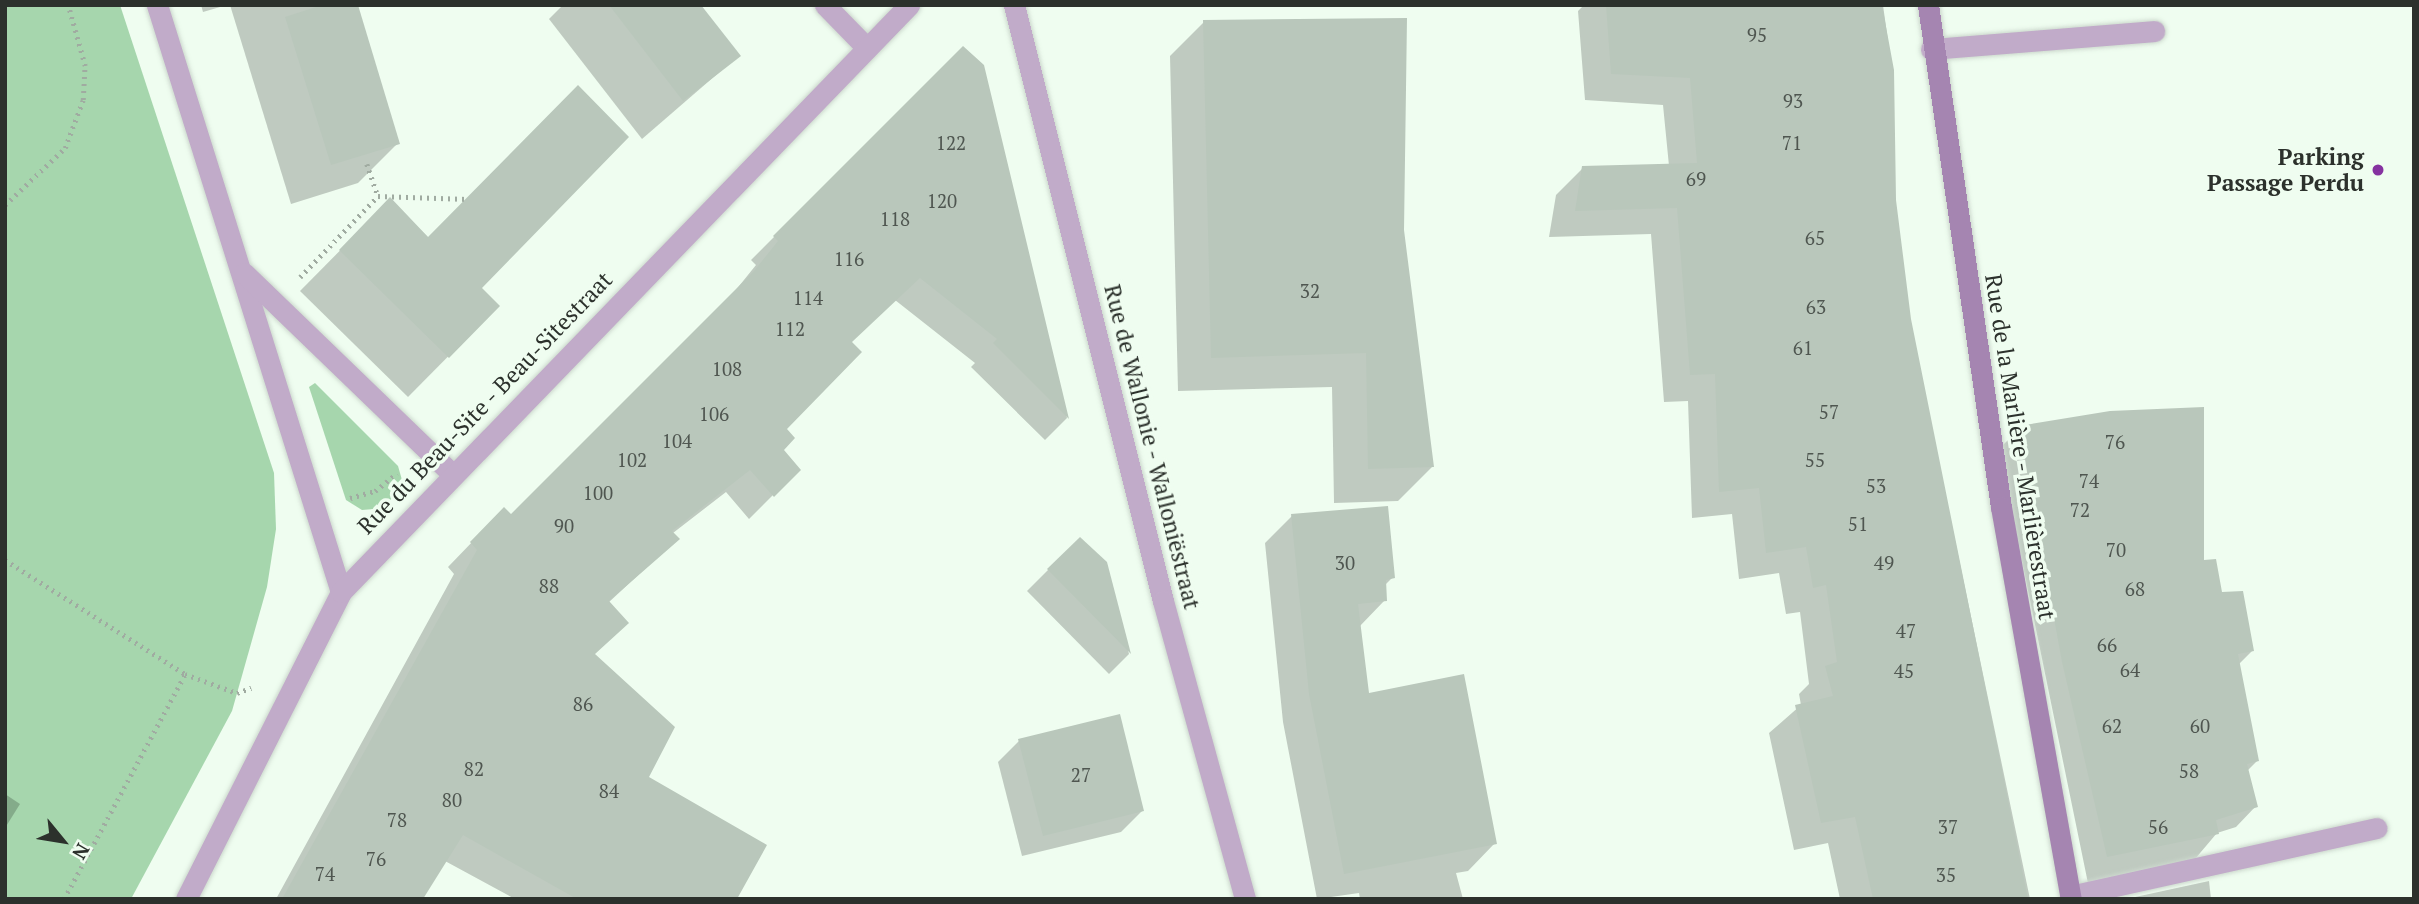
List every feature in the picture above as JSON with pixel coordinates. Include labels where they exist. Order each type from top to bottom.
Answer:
[{"type":"street","points":[[157,5],[312,509],[341,592]]},
{"type":"street","points":[[825,5],[867,48]]},
{"type":"street","name":"Rue du Beau-Site - Beau-Sitestraat","points":[[186,899],[341,592],[451,473],[909,5]]},
{"type":"street","name":"Rue de Wallonie - Walloniëstraat","points":[[1014,5],[1163,601],[1245,899]]},
{"type":"street","name":"Rue de la Marlière - Marlièrestraat","points":[[1928,5],[1931,49],[2001,507],[2071,897],[2377,828]]},
{"type":"street","points":[[1931,49],[2154,30]]},
{"type":"street","points":[[240,268],[273,305],[422,450],[451,473]]},
{"type":"path","points":[[5,205],[65,148],[83,100],[85,66],[68,5]]},
{"type":"path","points":[[367,164],[378,196]]},
{"type":"path","points":[[273,305],[378,196],[468,199]]},
{"type":"path","points":[[312,509],[374,491],[422,450]]},
{"type":"path","points":[[5,560],[185,674],[237,693],[303,671]]},
{"type":"path","points":[[64,899],[185,674]]},
{"type":"green space","points":[[5,5],[120,5],[274,473],[276,529],[267,587],[232,711],[131,899],[5,899]]},
{"type":"green space","points":[[315,383],[398,466],[402,480],[386,508],[362,510],[346,500],[309,387]]},
{"type":"building","points":[[322,5],[358,5],[400,144],[331,165],[285,17]]},
{"type":"building","points":[[609,5],[701,5],[741,56],[683,101]]},
{"type":"building","points":[[1606,5],[1882,5],[1894,70],[1896,200],[1911,319],[2028,899],[1873,899],[1855,817],[1821,823],[1795,705],[1833,696],[1825,666],[1837,662],[1826,585],[1813,588],[1806,547],[1766,553],[1759,488],[1719,492],[1715,374],[1690,375],[1677,208],[1575,211],[1582,166],[1697,163],[1690,78],[1611,74]]},
{"type":"building","points":[[1407,18],[1404,230],[1434,467],[1368,469],[1366,353],[1211,358],[1203,20]]},
{"type":"building","points":[[963,46],[984,65],[1069,419],[993,343],[997,339],[920,278],[852,342],[862,352],[787,429],[795,438],[784,450],[801,470],[774,497],[750,470],[672,531],[680,539],[609,601],[629,623],[595,654],[675,727],[649,777],[767,845],[737,899],[577,899],[463,835],[423,899],[282,899],[477,550],[470,542],[504,507],[511,514],[754,271],[778,241],[773,236]]},
{"type":"building","points":[[578,85],[629,137],[482,288],[500,306],[449,358],[339,250],[390,197],[428,237]]},
{"type":"building","points":[[2204,407],[2204,560],[2216,559],[2222,592],[2243,591],[2254,651],[2238,654],[2259,761],[2247,764],[2258,807],[2216,820],[2219,834],[2107,857],[2062,662],[2019,426],[2110,411]]},
{"type":"building","points":[[1388,506],[1395,578],[1386,580],[1387,601],[1358,604],[1369,693],[1464,674],[1497,844],[1344,874],[1309,694],[1291,514]]},
{"type":"building","points":[[1080,537],[1107,562],[1131,654],[1047,569]]},
{"type":"building","points":[[1120,714],[1144,811],[1043,836],[1018,739]]},
{"type":"place","name":"Parking Passage Perdu","points":[[2378,170]]}]
